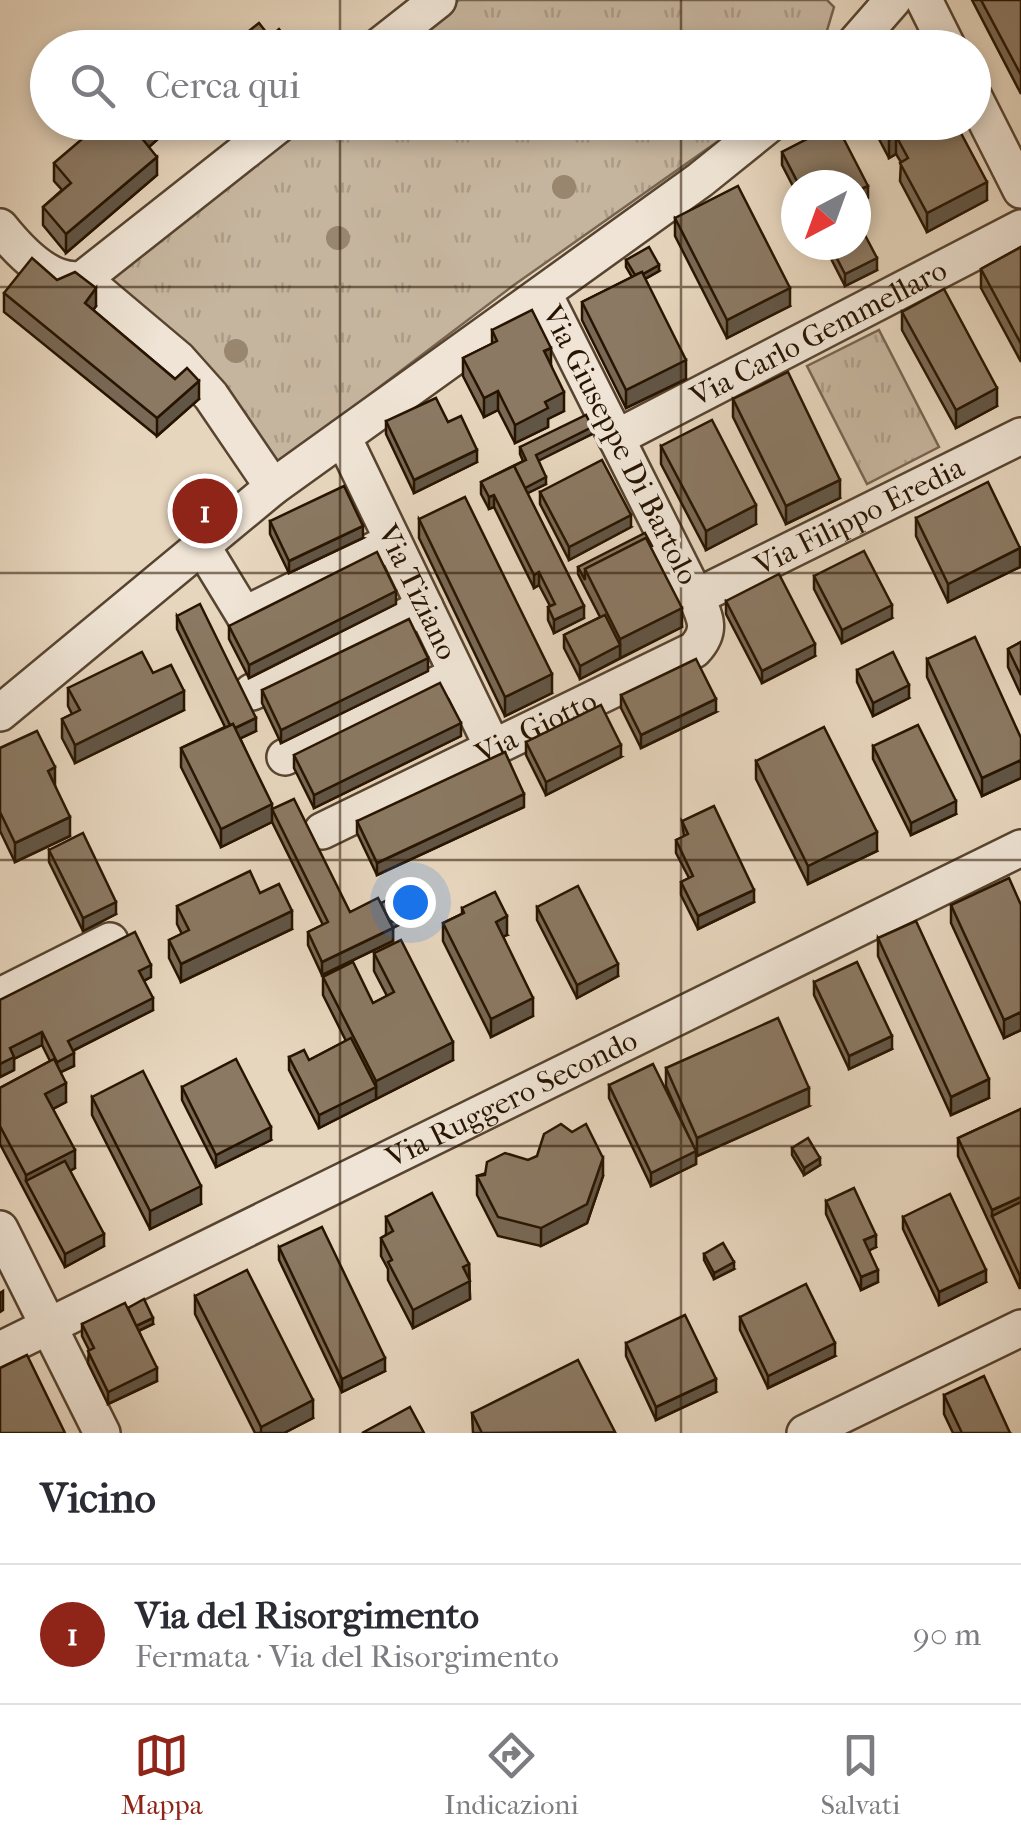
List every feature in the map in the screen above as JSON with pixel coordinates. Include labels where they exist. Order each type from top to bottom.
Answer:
[{"type":"street","points":[[400,30],[438,0]]},
{"type":"street","points":[[867,30],[893,0]]},
{"type":"street","points":[[924,0],[939,30]]},
{"type":"street","points":[[991,131],[1021,190]]},
{"type":"street","points":[[0,227],[55,277],[68,282],[84,280],[259,140]]},
{"type":"street","points":[[0,713],[273,488],[544,294],[748,140]]},
{"type":"street","name":"Via Carlo Gemmellaro","points":[[616,438],[1021,228]]},
{"type":"street","points":[[84,280],[178,359],[211,396],[273,488]]},
{"type":"street","name":"Via Giuseppe Di Bartolo","points":[[544,294],[696,597]]},
{"type":"street","name":"Via Filippo Eredia","points":[[696,597],[1021,436]]},
{"type":"street","name":"Via Tiziano","points":[[343,437],[493,748]]},
{"type":"street","points":[[202,546],[244,615],[393,541]]},
{"type":"street","name":"Via Giotto","points":[[322,831],[694,650],[706,638],[707,622],[696,597]]},
{"type":"street","points":[[252,692],[425,607]]},
{"type":"street","points":[[285,758],[457,674]]},
{"type":"street","name":"Via Ruggero Secondo","points":[[0,1350],[1021,848]]},
{"type":"street","points":[[0,996],[110,941]]},
{"type":"street","points":[[0,1229],[102,1433]]},
{"type":"street","points":[[806,1433],[1021,1328]]},
{"type":"green space","points":[[459,0],[827,0],[834,7],[827,30],[421,30]]},
{"type":"green space","points":[[278,140],[720,140],[514,285],[278,464],[109,279],[130,253]]},
{"type":"green space","points":[[879,330],[939,447],[867,484],[807,366]]},
{"type":"building","points":[[981,0],[1021,0],[1021,75]]},
{"type":"building","points":[[81,140],[143,140],[157,157],[66,234],[43,207],[71,183],[54,163]]},
{"type":"building","points":[[805,140],[844,140],[860,170],[791,170],[782,152]]},
{"type":"building","points":[[898,140],[965,140],[987,182],[927,213],[900,163],[908,158]]},
{"type":"building","points":[[738,186],[790,288],[727,320],[675,218]]},
{"type":"building","points":[[649,247],[659,265],[635,275],[626,260]]},
{"type":"building","points":[[871,247],[877,258],[845,274],[838,260],[871,260]]},
{"type":"building","points":[[1021,247],[1021,344],[981,269]]},
{"type":"building","points":[[32,258],[57,280],[75,272],[96,288],[85,303],[175,379],[187,368],[199,381],[157,418],[4,293]]},
{"type":"building","points":[[642,272],[686,360],[626,390],[582,302]]},
{"type":"building","points":[[944,289],[997,388],[956,410],[902,312]]},
{"type":"building","points":[[532,310],[551,348],[544,351],[564,392],[545,402],[548,408],[515,425],[498,391],[484,398],[463,358],[497,341],[492,330]]},
{"type":"building","points":[[788,372],[840,480],[786,506],[733,399]]},
{"type":"building","points":[[436,398],[448,422],[461,416],[477,450],[414,480],[386,421]]},
{"type":"building","points":[[586,415],[592,427],[536,455],[546,477],[525,488],[514,466],[526,460],[520,447]]},
{"type":"building","points":[[712,420],[756,505],[706,531],[661,446]]},
{"type":"building","points":[[602,460],[631,515],[569,547],[540,492]]},
{"type":"building","points":[[514,466],[584,606],[554,620],[548,607],[555,604],[539,572],[534,575],[494,495],[489,497],[481,482]]},
{"type":"building","points":[[988,482],[1020,548],[948,584],[916,518]]},
{"type":"building","points":[[344,486],[363,526],[289,561],[270,521]]},
{"type":"building","points":[[465,497],[552,674],[505,697],[419,519]]},
{"type":"building","points":[[645,533],[652,546],[646,538],[585,569],[585,580],[578,567]]},
{"type":"building","points":[[646,538],[682,608],[620,639],[585,569]]},
{"type":"building","points":[[864,551],[892,605],[842,630],[814,576]]},
{"type":"building","points":[[377,552],[396,591],[249,665],[229,626]]},
{"type":"building","points":[[779,574],[815,644],[762,671],[726,601]]},
{"type":"building","points":[[200,604],[256,718],[235,728],[230,725],[177,616]]},
{"type":"building","points":[[605,615],[620,645],[580,666],[564,635]]},
{"type":"building","points":[[409,619],[428,658],[281,730],[262,690]]},
{"type":"building","points":[[975,637],[1021,738],[1021,760],[982,778],[927,659]]},
{"type":"building","points":[[1021,642],[1021,676],[1008,649]]},
{"type":"building","points":[[142,652],[153,673],[171,665],[184,691],[75,745],[62,719],[80,710],[68,688]]},
{"type":"building","points":[[893,652],[909,685],[873,703],[857,670]]},
{"type":"building","points":[[696,659],[716,699],[641,735],[621,695]]},
{"type":"building","points":[[440,683],[461,723],[314,795],[294,755]]},
{"type":"building","points":[[601,705],[621,745],[546,782],[526,742]]},
{"type":"building","points":[[233,724],[272,804],[221,829],[181,748]]},
{"type":"building","points":[[918,725],[956,801],[911,823],[873,746]]},
{"type":"building","points":[[824,727],[877,832],[808,866],[756,761]]},
{"type":"building","points":[[37,731],[55,767],[48,771],[70,817],[15,843],[0,812],[0,748]]},
{"type":"building","points":[[505,752],[524,794],[377,863],[357,821]]},
{"type":"building","points":[[294,799],[350,912],[378,898],[393,928],[322,962],[308,932],[328,922],[272,809]]},
{"type":"building","points":[[714,806],[754,890],[698,916],[681,882],[693,876],[676,840],[688,834],[682,821]]},
{"type":"building","points":[[83,833],[116,902],[83,918],[49,850]]},
{"type":"building","points":[[250,871],[260,893],[279,884],[292,911],[181,964],[169,940],[189,930],[177,906]]},
{"type":"building","points":[[1009,878],[1021,905],[1021,1012],[1004,1020],[951,905]]},
{"type":"building","points":[[578,886],[618,964],[577,985],[537,907]]},
{"type":"building","points":[[495,892],[507,916],[496,922],[533,998],[491,1019],[443,923],[464,913],[462,908]]},
{"type":"building","points":[[396,896],[405,915],[390,922],[381,903]]},
{"type":"building","points":[[916,921],[989,1079],[951,1097],[878,938]]},
{"type":"building","points":[[135,932],[151,965],[139,971],[153,998],[68,1041],[74,1053],[57,1062],[42,1032],[10,1048],[14,1057],[0,1064],[0,1000]]},
{"type":"building","points":[[401,940],[453,1042],[376,1081],[323,977],[353,962],[373,1003],[394,992],[374,953]]},
{"type":"building","points":[[857,962],[892,1036],[849,1056],[814,982]]},
{"type":"building","points":[[778,1018],[809,1088],[697,1138],[666,1068]]},
{"type":"building","points":[[351,1038],[376,1087],[319,1115],[289,1057],[304,1050],[309,1060]]},
{"type":"building","points":[[54,1059],[66,1083],[45,1094],[75,1150],[26,1175],[0,1126],[0,1088]]},
{"type":"building","points":[[236,1059],[271,1127],[216,1155],[182,1087]]},
{"type":"building","points":[[653,1064],[696,1151],[651,1173],[609,1085]]},
{"type":"building","points":[[143,1071],[201,1186],[150,1211],[92,1097]]},
{"type":"building","points":[[1021,1109],[1021,1197],[992,1210],[958,1138]]},
{"type":"building","points":[[561,1124],[572,1132],[586,1124],[603,1158],[587,1204],[541,1228],[498,1217],[477,1176],[485,1175],[487,1162],[505,1153],[528,1160],[537,1156],[544,1134]]},
{"type":"building","points":[[808,1138],[820,1158],[804,1168],[792,1148]]},
{"type":"building","points":[[65,1161],[104,1234],[65,1254],[26,1181]]},
{"type":"building","points":[[854,1188],[876,1235],[864,1240],[878,1270],[861,1277],[826,1201]]},
{"type":"building","points":[[432,1193],[469,1264],[463,1267],[470,1281],[413,1310],[388,1262],[392,1260],[381,1238],[393,1231],[386,1217]]},
{"type":"building","points":[[950,1194],[986,1270],[939,1292],[903,1217]]},
{"type":"building","points":[[1021,1202],[1021,1276],[1020,1276],[992,1216]]},
{"type":"building","points":[[322,1227],[385,1358],[342,1379],[279,1247]]},
{"type":"building","points":[[723,1243],[734,1262],[714,1273],[704,1254]]},
{"type":"building","points":[[247,1270],[313,1400],[261,1427],[195,1296]]},
{"type":"building","points":[[806,1284],[835,1343],[768,1376],[740,1317]]},
{"type":"building","points":[[144,1299],[153,1318],[136,1326],[128,1308]]},
{"type":"building","points":[[125,1303],[157,1368],[108,1392],[88,1351],[94,1348],[82,1324]]},
{"type":"building","points":[[685,1315],[716,1379],[656,1407],[626,1343]]},
{"type":"building","points":[[27,1355],[65,1433],[0,1433],[0,1368]]},
{"type":"building","points":[[578,1360],[615,1432],[482,1433],[472,1413]]},
{"type":"building","points":[[984,1376],[1010,1433],[962,1433],[944,1395]]},
{"type":"building","points":[[410,1407],[424,1433],[362,1433]]},
{"type":"place","name":"Via del Risorgimento","points":[[205,511]]}]
